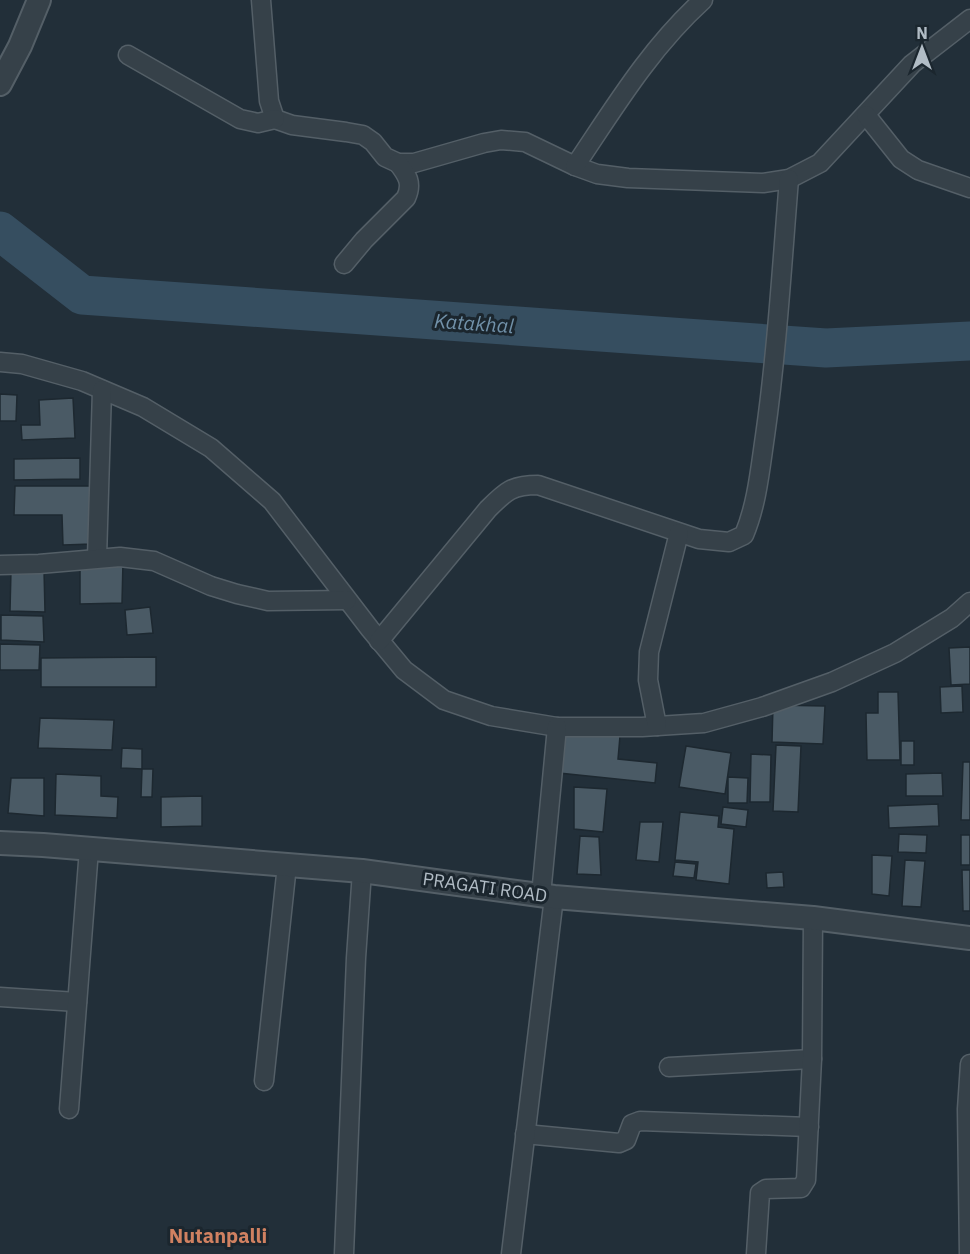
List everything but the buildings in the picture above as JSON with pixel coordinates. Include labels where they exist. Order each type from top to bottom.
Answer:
[{"type":"street","points":[[0,84],[21,46],[39,0]]},
{"type":"street","points":[[261,0],[269,101],[275,119]]},
{"type":"street","points":[[574,166],[642,66],[678,23],[703,0]]},
{"type":"street","points":[[128,55],[240,119],[258,123],[275,119],[292,125],[363,135],[385,157],[398,163],[414,164],[501,140],[525,142],[574,166],[597,174],[628,178],[763,183],[789,179],[820,163],[912,64],[968,25]]},
{"type":"street","points":[[866,115],[901,159],[918,170],[970,189]]},
{"type":"street","points":[[345,264],[364,240],[406,198],[410,190],[410,182],[398,163]]},
{"type":"street","points":[[380,641],[488,509],[507,490],[523,485],[538,485],[699,539],[729,542],[744,535],[751,519],[756,494],[773,380],[789,179]]},
{"type":"street","points":[[0,362],[22,364],[82,381],[143,407],[211,448],[272,501],[347,600],[404,670],[444,700],[492,716],[557,727],[704,723],[762,707],[832,682],[895,652],[952,618],[970,602]]},
{"type":"street","points":[[97,558],[102,390]]},
{"type":"street","points":[[657,726],[648,680],[649,652],[679,533]]},
{"type":"street","points":[[0,566],[120,556],[154,561],[211,586],[268,601],[347,600]]},
{"type":"street","points":[[511,1254],[525,1134],[547,896],[557,727]]},
{"type":"street","name":"PRAGATI ROAD","points":[[0,843],[362,871],[547,896],[813,918],[970,938]]},
{"type":"street","points":[[69,1109],[89,849]]},
{"type":"street","points":[[264,1081],[287,865]]},
{"type":"street","points":[[344,1254],[356,958],[362,871]]},
{"type":"street","points":[[756,1254],[760,1193],[766,1189],[801,1188],[806,1180],[812,1059],[813,918]]},
{"type":"street","points":[[0,997],[77,1002]]},
{"type":"street","points":[[669,1067],[812,1059]]},
{"type":"street","points":[[969,1254],[967,1109],[970,1064]]},
{"type":"street","points":[[525,1134],[619,1143],[626,1140],[632,1124],[640,1121],[809,1127]]},
{"type":"waterway","name":"Katakhal","points":[[0,231],[82,295],[826,348],[970,341]]},
{"type":"district","name":"Nutanpalli","points":[[218,1235]]}]
